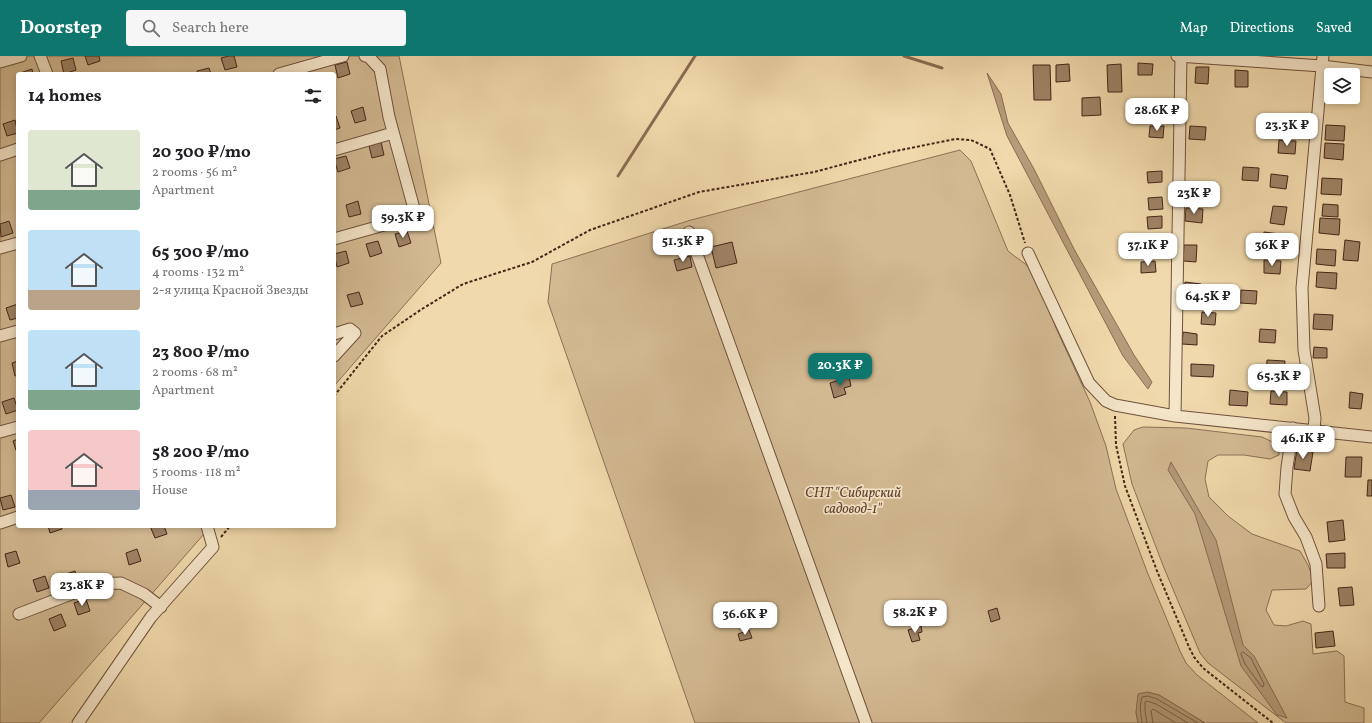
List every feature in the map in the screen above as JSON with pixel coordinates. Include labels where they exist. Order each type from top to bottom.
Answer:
[{"type":"street","points":[[0,62],[22,56]]},
{"type":"street","points":[[40,56],[46,72]]},
{"type":"street","points":[[286,72],[343,56]]},
{"type":"street","points":[[336,238],[416,216],[393,132],[380,69],[369,57],[365,56]]},
{"type":"street","points":[[1177,56],[1323,61],[1372,72]]},
{"type":"street","points":[[1175,416],[1181,56]]},
{"type":"street","points":[[1314,430],[1315,418],[1304,350],[1302,288],[1323,61]]},
{"type":"street","points":[[336,149],[393,132]]},
{"type":"street","points":[[0,155],[16,150]]},
{"type":"street","points":[[690,232],[866,723]]},
{"type":"street","points":[[0,248],[16,243]]},
{"type":"street","points":[[1028,253],[1089,383],[1111,403],[1175,416],[1372,437]]},
{"type":"street","points":[[336,333],[350,329],[355,333],[336,354]]},
{"type":"street","points":[[0,336],[16,331]]},
{"type":"street","points":[[0,432],[16,428]]},
{"type":"street","points":[[1292,428],[1285,494],[1294,517],[1306,537],[1316,564],[1319,606]]},
{"type":"street","points":[[0,523],[16,518]]},
{"type":"street","points":[[78,723],[152,617],[212,548],[207,528]]},
{"type":"street","points":[[19,614],[98,584],[121,583],[144,594],[160,607]]},
{"type":"path","points":[[1111,403],[1116,444],[1125,486],[1157,570],[1194,657],[1203,668],[1273,723]]},
{"type":"green space","points":[[0,56],[399,56],[441,263],[336,384],[336,72],[16,72],[16,528],[209,528],[39,723],[0,723]]},
{"type":"green space","name":"СНТ \"Сибирский садовод-1\"","points":[[960,150],[971,161],[1008,251],[1033,271],[1056,328],[1090,402],[1106,446],[1116,489],[1148,574],[1186,663],[1197,675],[1258,723],[1205,723],[1159,695],[1147,692],[1136,712],[1138,723],[695,723],[548,302],[552,264],[691,220]]},
{"type":"green space","points":[[1143,427],[1186,428],[1262,437],[1279,445],[1279,455],[1270,459],[1244,455],[1218,455],[1208,461],[1205,479],[1209,497],[1228,516],[1252,534],[1300,551],[1314,580],[1306,589],[1272,590],[1266,610],[1274,625],[1286,626],[1303,621],[1311,624],[1313,654],[1337,651],[1344,656],[1345,702],[1364,708],[1364,723],[1286,723],[1208,663],[1200,653],[1164,568],[1132,484],[1123,444],[1134,430]]},
{"type":"water","points":[[987,73],[1001,94],[1008,123],[1034,169],[1074,249],[1134,355],[1152,382],[1148,389],[1123,356],[1007,136]]},
{"type":"water","points":[[1171,462],[1216,540],[1243,645],[1254,656],[1287,718],[1277,715],[1241,666],[1195,514],[1168,470]]},
{"type":"water","points":[[1147,692],[1159,695],[1205,723],[1138,723],[1136,712],[1138,694]]},
{"type":"building","points":[[85,56],[99,56],[100,61],[88,65]]},
{"type":"building","points":[[234,56],[237,67],[225,70],[221,58]]},
{"type":"building","points":[[73,58],[76,70],[64,72],[61,61]]},
{"type":"building","points":[[347,62],[350,74],[338,78],[335,65]]},
{"type":"building","points":[[1138,63],[1153,64],[1152,75],[1138,75]]},
{"type":"building","points":[[1069,64],[1070,81],[1056,82],[1056,65]]},
{"type":"building","points":[[1121,64],[1122,92],[1108,92],[1107,65]]},
{"type":"building","points":[[1033,65],[1050,65],[1051,100],[1034,100]]},
{"type":"building","points":[[1196,67],[1209,67],[1208,84],[1195,83]]},
{"type":"building","points":[[209,68],[210,72],[197,72]]},
{"type":"building","points":[[32,69],[33,72],[23,72]]},
{"type":"building","points":[[1235,70],[1248,71],[1248,87],[1235,87]]},
{"type":"building","points":[[1100,97],[1101,115],[1082,116],[1082,98]]},
{"type":"building","points":[[1148,102],[1162,102],[1162,114],[1148,113]]},
{"type":"building","points":[[363,107],[366,120],[355,123],[351,111]]},
{"type":"building","points":[[1259,115],[1276,116],[1275,129],[1259,128]]},
{"type":"building","points":[[336,116],[340,128],[336,129]]},
{"type":"building","points":[[15,120],[16,134],[7,136],[3,124]]},
{"type":"building","points":[[1326,125],[1345,126],[1344,141],[1325,140]]},
{"type":"building","points":[[1150,126],[1164,126],[1163,138],[1149,137]]},
{"type":"building","points":[[1190,126],[1206,127],[1205,140],[1189,139]]},
{"type":"building","points":[[1279,140],[1296,141],[1295,154],[1278,153]]},
{"type":"building","points":[[381,142],[384,155],[372,158],[369,146]]},
{"type":"building","points":[[1325,143],[1344,144],[1343,160],[1324,158]]},
{"type":"building","points":[[346,156],[350,168],[338,172],[336,158]]},
{"type":"building","points":[[1243,167],[1259,168],[1258,181],[1242,180]]},
{"type":"building","points":[[1162,171],[1162,182],[1148,183],[1147,172]]},
{"type":"building","points":[[1271,174],[1288,176],[1286,189],[1270,187]]},
{"type":"building","points":[[1322,178],[1342,179],[1341,195],[1321,194]]},
{"type":"building","points":[[1187,183],[1203,184],[1202,197],[1186,196]]},
{"type":"building","points":[[1162,197],[1163,209],[1149,210],[1148,198]]},
{"type":"building","points":[[358,201],[361,214],[349,217],[346,205]]},
{"type":"building","points":[[1323,204],[1338,205],[1338,217],[1322,216]]},
{"type":"building","points":[[1273,206],[1287,207],[1284,225],[1270,223]]},
{"type":"building","points":[[1186,208],[1203,209],[1202,223],[1185,221]]},
{"type":"building","points":[[1162,216],[1162,228],[1148,229],[1147,217]]},
{"type":"building","points":[[1320,218],[1340,219],[1339,235],[1319,233]]},
{"type":"building","points":[[9,221],[13,233],[1,237],[0,224]]},
{"type":"building","points":[[407,231],[411,243],[399,247],[395,234]]},
{"type":"building","points":[[1264,232],[1280,234],[1279,247],[1263,246]]},
{"type":"building","points":[[1345,240],[1360,242],[1358,261],[1343,260]]},
{"type":"building","points":[[378,241],[382,253],[370,257],[366,244]]},
{"type":"building","points":[[732,242],[737,263],[716,268],[711,247]]},
{"type":"building","points":[[1184,245],[1197,245],[1196,262],[1183,261]]},
{"type":"building","points":[[1317,249],[1336,250],[1335,266],[1316,264]]},
{"type":"building","points":[[346,251],[349,263],[337,267],[336,254]]},
{"type":"building","points":[[690,256],[692,267],[677,271],[674,260]]},
{"type":"building","points":[[1264,260],[1281,261],[1280,274],[1264,273]]},
{"type":"building","points":[[1155,261],[1156,272],[1141,273],[1141,262]]},
{"type":"building","points":[[1317,272],[1337,273],[1336,289],[1316,287]]},
{"type":"building","points":[[1185,282],[1201,284],[1200,296],[1184,295]]},
{"type":"building","points":[[1241,290],[1257,291],[1256,304],[1240,303]]},
{"type":"building","points":[[359,292],[363,304],[351,307],[347,295]]},
{"type":"building","points":[[16,305],[16,318],[10,320],[6,308]]},
{"type":"building","points":[[1202,312],[1216,313],[1215,325],[1201,324]]},
{"type":"building","points":[[1314,314],[1333,315],[1332,330],[1313,329]]},
{"type":"building","points":[[1260,329],[1276,330],[1275,343],[1259,342]]},
{"type":"building","points":[[1183,332],[1197,334],[1197,345],[1182,344]]},
{"type":"building","points":[[1314,347],[1327,348],[1327,358],[1313,358]]},
{"type":"building","points":[[1267,360],[1285,361],[1284,375],[1266,374]]},
{"type":"building","points":[[16,362],[15,376],[12,363]]},
{"type":"building","points":[[1191,364],[1214,365],[1213,377],[1191,376]]},
{"type":"building","points":[[849,377],[851,386],[844,388],[846,394],[834,398],[830,383]]},
{"type":"building","points":[[1230,390],[1248,392],[1247,406],[1229,405]]},
{"type":"building","points":[[1271,391],[1287,392],[1287,405],[1270,404]]},
{"type":"building","points":[[1350,392],[1363,394],[1361,409],[1349,408]]},
{"type":"building","points":[[14,398],[16,411],[6,414],[2,402]]},
{"type":"building","points":[[16,440],[16,450],[13,441]]},
{"type":"building","points":[[1297,449],[1313,452],[1310,471],[1294,469]]},
{"type":"building","points":[[1346,457],[1362,457],[1361,477],[1345,477]]},
{"type":"building","points":[[1368,480],[1372,480],[1372,496],[1367,496]]},
{"type":"building","points":[[11,495],[15,507],[3,510],[0,498]]},
{"type":"building","points":[[1343,520],[1345,540],[1329,542],[1327,522]]},
{"type":"building","points":[[49,528],[62,528],[62,529],[50,533]]},
{"type":"building","points":[[151,528],[165,528],[167,534],[155,538]]},
{"type":"building","points":[[137,549],[141,561],[129,565],[126,553]]},
{"type":"building","points":[[16,551],[20,563],[8,567],[5,554]]},
{"type":"building","points":[[1345,553],[1345,568],[1327,568],[1326,554]]},
{"type":"building","points":[[75,571],[79,583],[68,587],[63,575]]},
{"type":"building","points":[[45,576],[49,588],[37,592],[33,580]]},
{"type":"building","points":[[1352,587],[1354,605],[1340,606],[1338,588]]},
{"type":"building","points":[[86,599],[90,611],[78,615],[74,603]]},
{"type":"building","points":[[997,608],[1000,619],[991,622],[988,611]]},
{"type":"building","points":[[61,614],[66,626],[54,631],[49,619]]},
{"type":"building","points":[[921,626],[922,632],[918,633],[920,640],[912,642],[908,630]]},
{"type":"building","points":[[749,630],[752,638],[740,641],[738,634]]},
{"type":"building","points":[[1333,631],[1335,646],[1316,648],[1315,633]]},
{"type":"waterway","points":[[618,176],[695,56]]},
{"type":"waterway","points":[[904,56],[942,68]]}]
